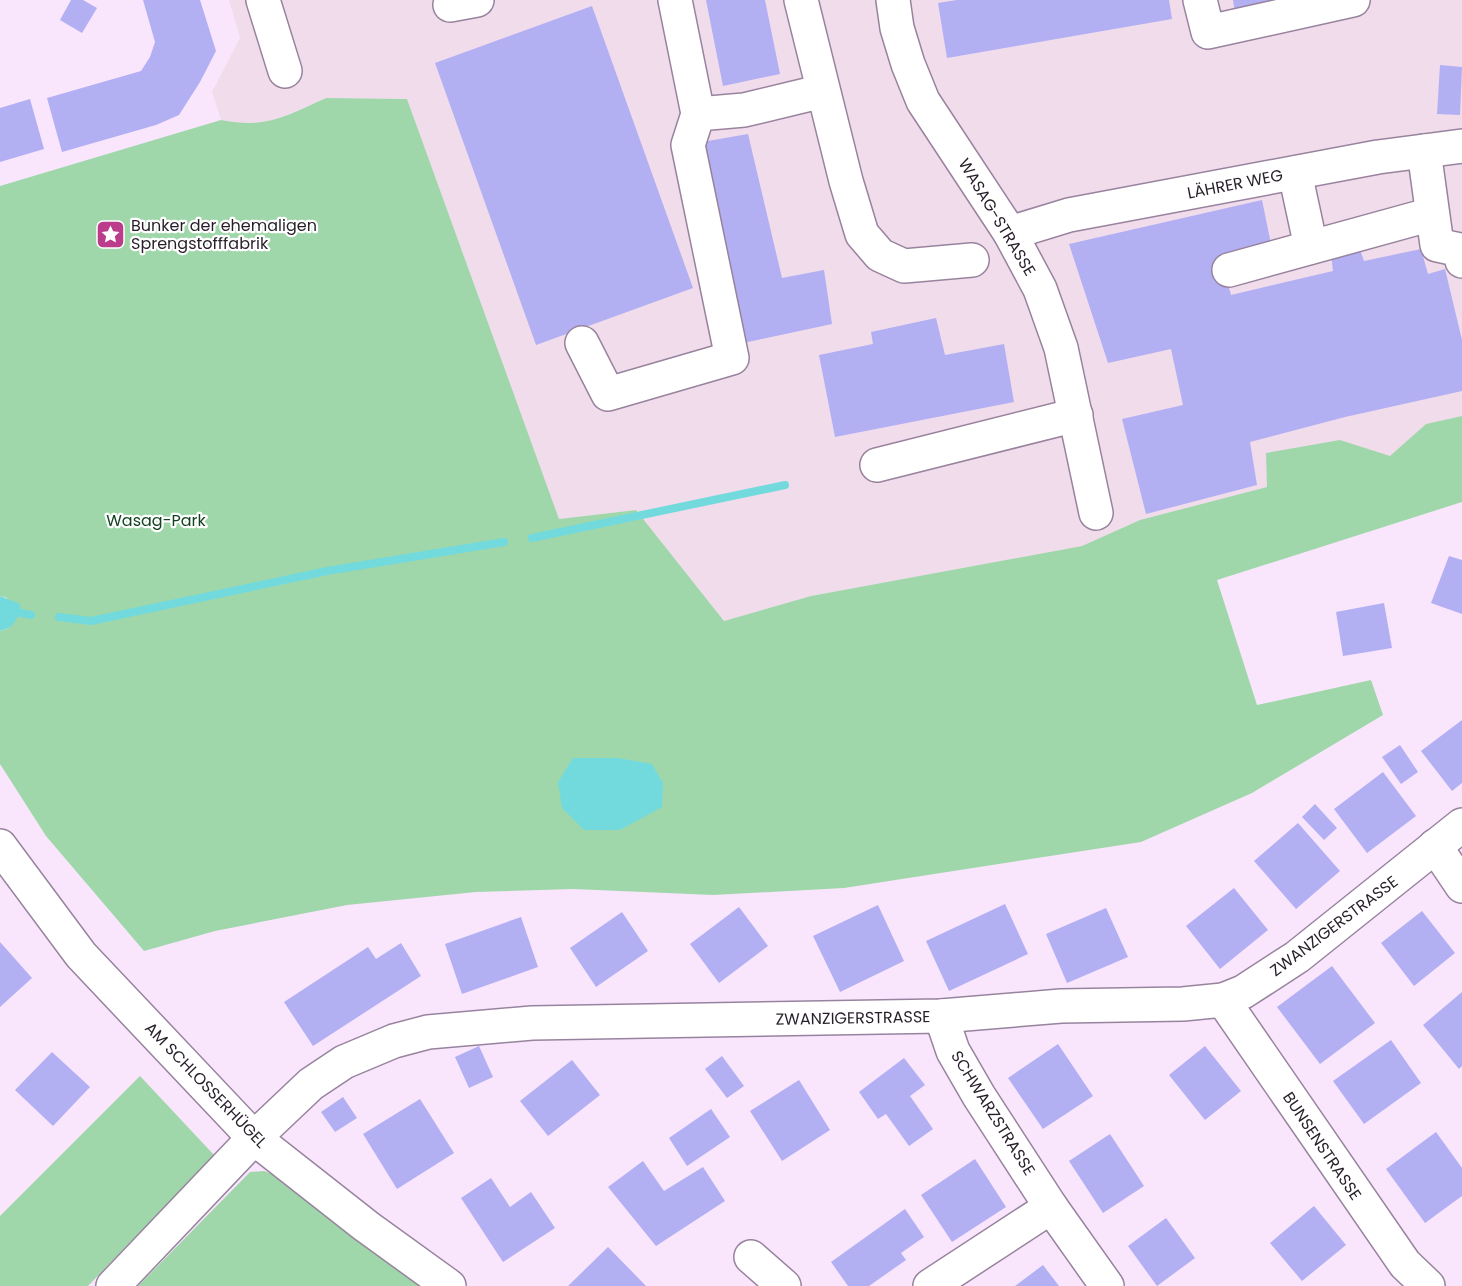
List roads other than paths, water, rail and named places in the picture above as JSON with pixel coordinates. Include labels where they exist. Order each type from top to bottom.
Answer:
[{"type":"street","points":[[263,0],[285,71]]},
{"type":"street","points":[[582,343],[608,394],[732,358],[688,145],[698,114],[675,0]]},
{"type":"street","points":[[801,0],[846,181],[862,234],[880,255],[904,266],[972,260]]},
{"type":"street","name":"WASAG-STRASSE","points":[[893,0],[897,28],[908,64],[924,101],[1010,233],[1040,290],[1061,348],[1096,513]]},
{"type":"street","points":[[1200,0],[1208,32],[1353,0]]},
{"type":"street","points":[[698,114],[744,110],[823,91]]},
{"type":"street","name":"LÄHRER WEG","points":[[1010,233],[1069,214],[1378,157],[1462,146]]},
{"type":"street","points":[[1424,151],[1437,246],[1460,250],[1462,261]]},
{"type":"street","points":[[1294,172],[1311,247]]},
{"type":"street","points":[[1229,270],[1432,214]]},
{"type":"street","points":[[877,465],[1076,415]]},
{"type":"street","name":"ZWANZIGERSTRASSE","points":[[113,1286],[254,1138],[311,1084],[344,1062],[394,1041],[428,1032],[532,1023],[941,1016],[1061,1006],[1183,1004],[1223,1000],[1243,992],[1297,957],[1462,825]]},
{"type":"street","name":"AM SCHLOSSERHÜGEL","points":[[0,846],[81,955],[254,1138],[375,1233],[449,1286]]},
{"type":"street","points":[[1435,846],[1462,886]]},
{"type":"street","name":"BUNSENSTRASSE","points":[[1223,1000],[1405,1264],[1428,1286]]},
{"type":"street","name":"SCHWARZSTRASSE","points":[[941,1016],[953,1052],[979,1096],[1051,1207],[1107,1286]]},
{"type":"street","points":[[930,1286],[1051,1207]]},
{"type":"street","points":[[751,1257],[784,1286]]},
{"type":"waterway","points":[[532,538],[785,485]]},
{"type":"waterway","points":[[59,617],[91,621],[327,571],[504,542]]},
{"type":"waterway","points":[[21,613],[31,615]]},
{"type":"place","name":"Bunker der ehemaligen Sprengstofffabrik","points":[[110,234]]},
{"type":"park label","name":"Wasag-Park","points":[[156,520]]}]
